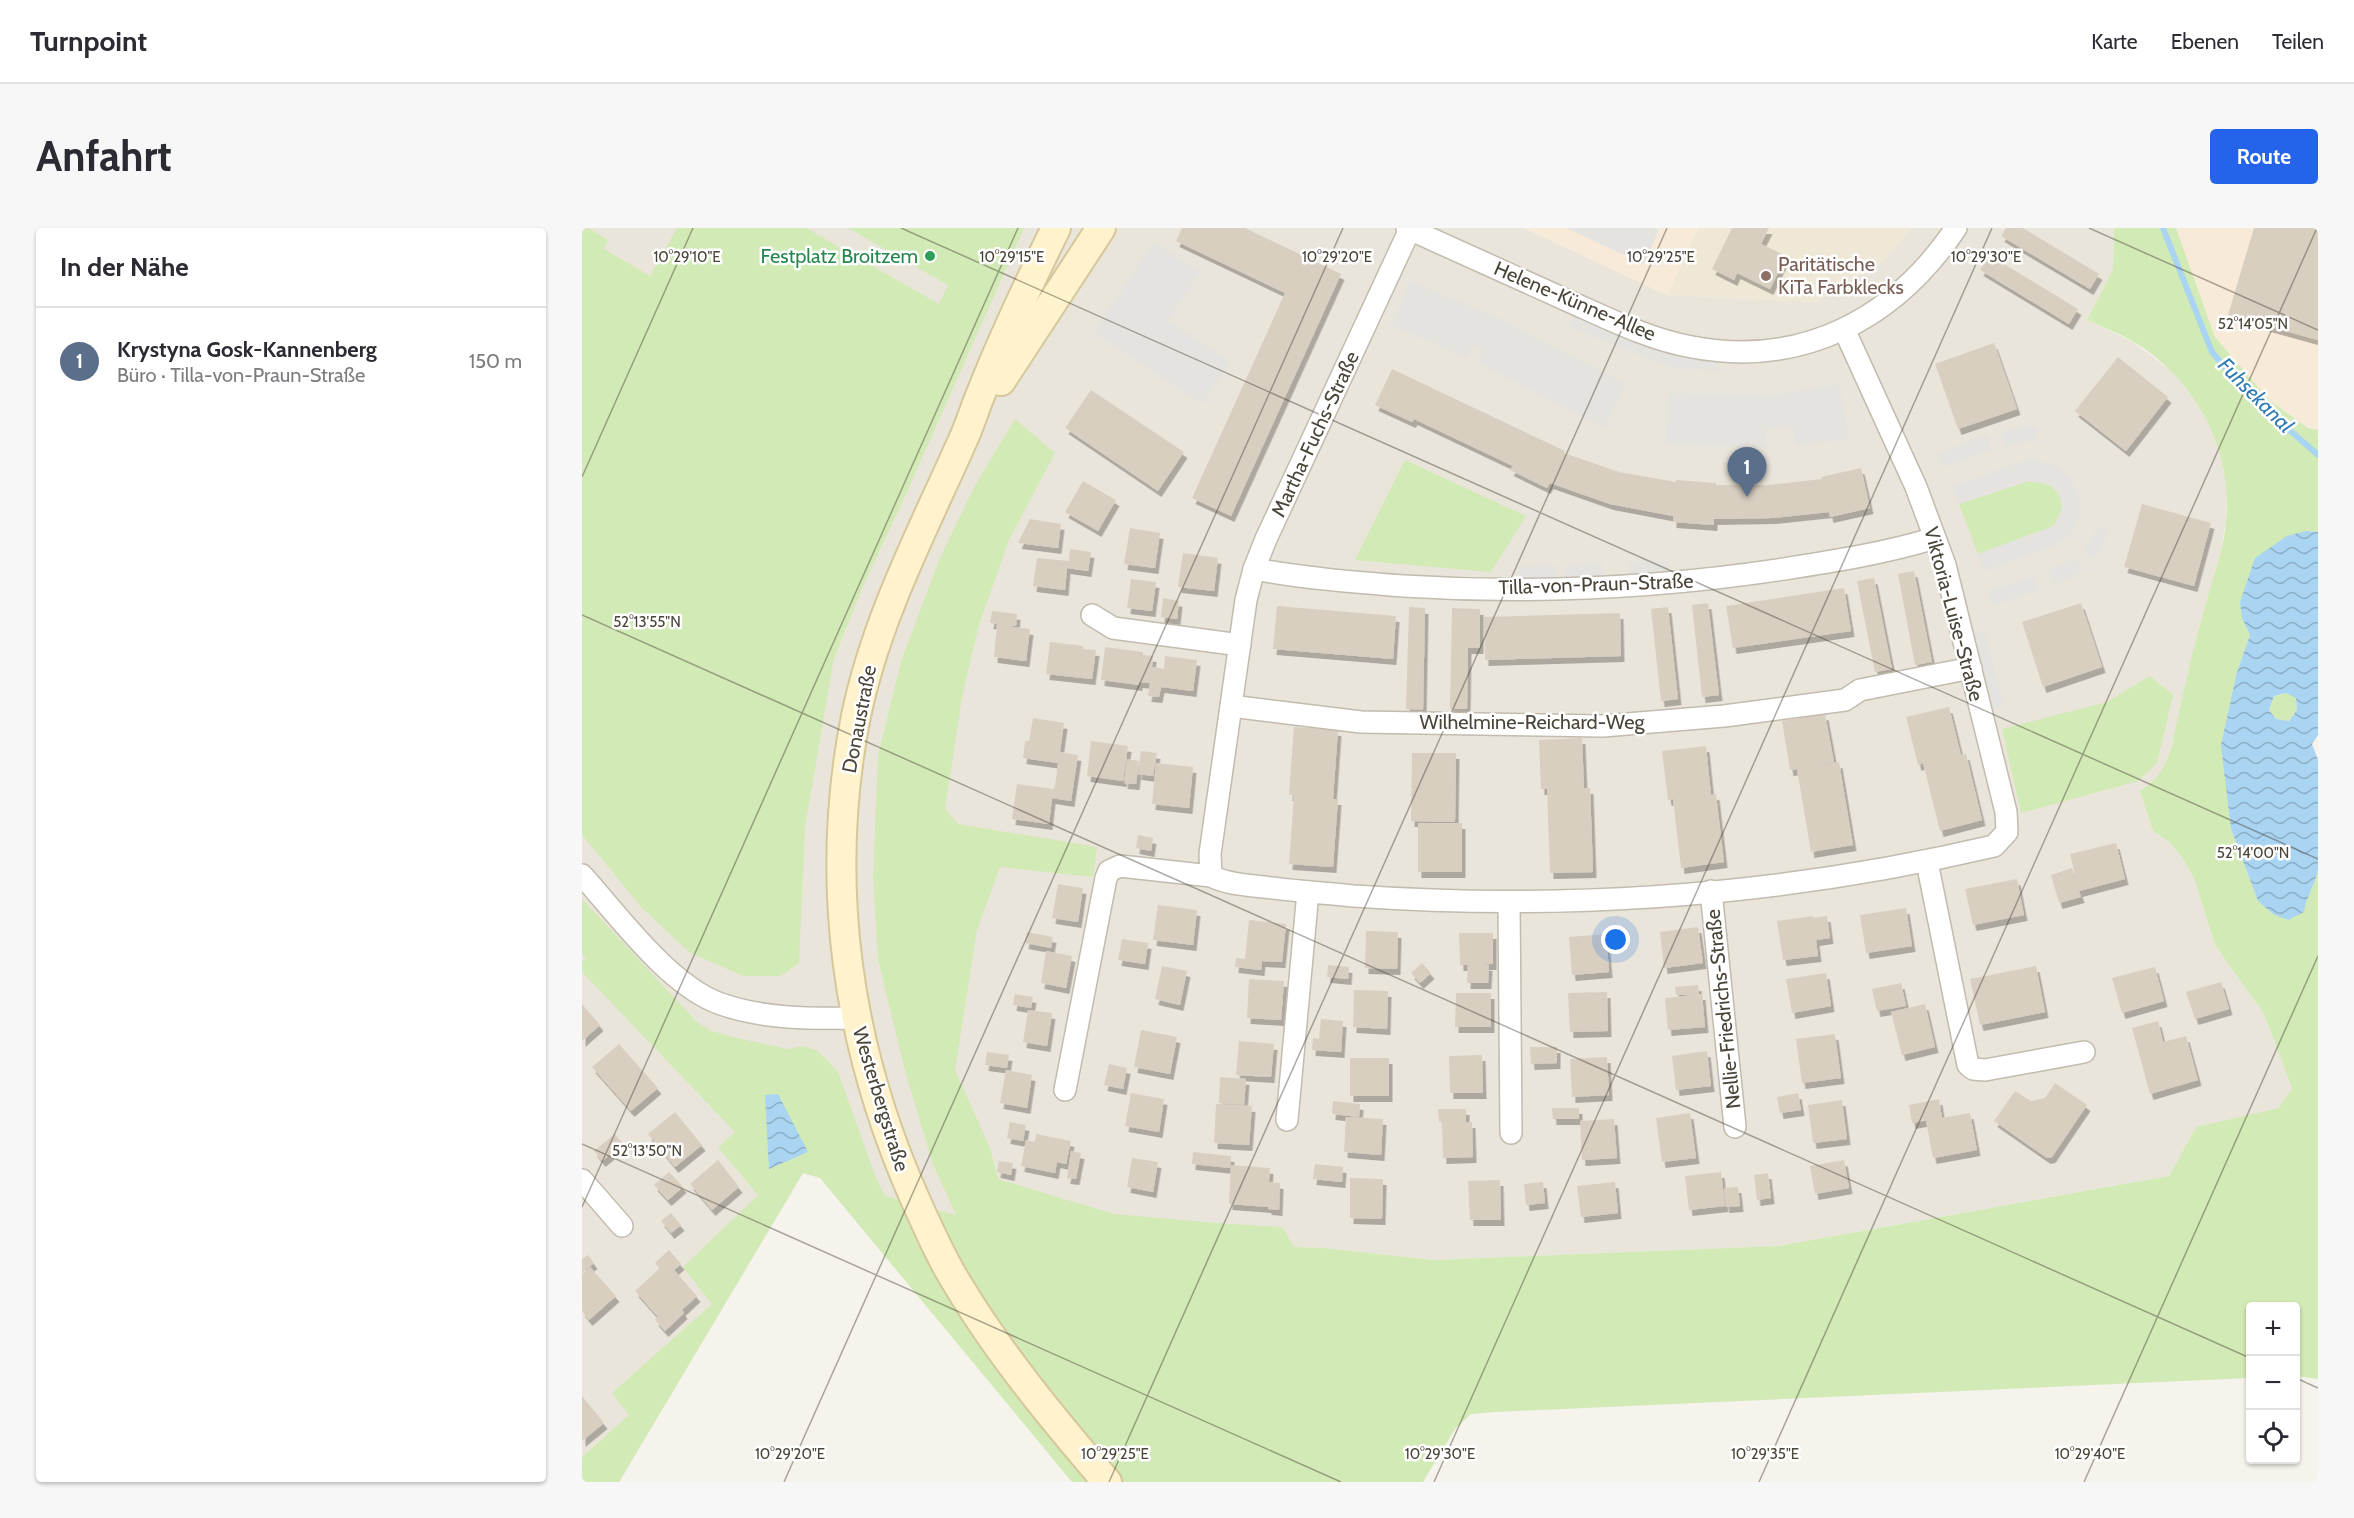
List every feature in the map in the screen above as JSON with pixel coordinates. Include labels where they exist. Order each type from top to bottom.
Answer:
[{"type":"main road","name":"Donaustraße","points":[[856,1018],[844,948],[841,855],[845,798],[856,717],[877,640],[894,590],[964,438],[982,389],[1056,228]]},
{"type":"main road","name":"Donaustraße","points":[[964,438],[1101,228]]},
{"type":"main road","name":"Westerbergstraße","points":[[856,1018],[888,1133],[926,1222],[956,1282],[991,1337],[1107,1482]]},
{"type":"street","name":"Helene-Künne-Allee","points":[[1408,229],[1622,325],[1690,347],[1737,352],[1781,348],[1825,338],[1844,329],[1895,297],[1917,278],[1956,228]]},
{"type":"street","name":"Martha-Fuchs-Straße","points":[[1211,876],[1210,854],[1240,645],[1254,569],[1266,538],[1408,229]]},
{"type":"street","name":"Viktoria-Luise-Straße","points":[[1844,329],[1916,487],[1945,566],[2006,812],[2007,832],[2001,839]]},
{"type":"street","name":"Tilla-von-Praun-Straße","points":[[1254,569],[1322,580],[1429,587],[1591,589],[1668,584],[1741,575],[1882,552],[1935,538]]},
{"type":"street","points":[[1092,615],[1113,628],[1240,645]]},
{"type":"street","name":"Wilhelmine-Reichard-Weg","points":[[1231,706],[1361,722],[1603,726],[1724,716],[1845,700],[1860,690],[1971,668]]},
{"type":"street","name":"Nellie-Friedrichs-Straße","points":[[1065,1090],[1106,878],[1109,872],[1120,866],[1211,876],[1244,885],[1308,892],[1453,902],[1613,899],[1809,880],[1927,862],[1994,846],[2001,839]]},
{"type":"street","points":[[1927,862],[1968,1065],[1973,1070],[1985,1070],[2084,1052]]},
{"type":"street","name":"Westerbergstraße","points":[[582,875],[680,981],[719,1004],[783,1017],[856,1018]]},
{"type":"street","name":"Nellie-Friedrichs-Straße","points":[[1711,891],[1735,1127]]},
{"type":"street","points":[[1287,1120],[1308,892]]},
{"type":"street","points":[[1509,902],[1511,1133]]},
{"type":"street","points":[[582,1180],[622,1226]]},
{"type":"shaded area","points":[[582,228],[1524,228],[1667,295],[1816,302],[1886,258],[1911,228],[2114,228],[2113,269],[2087,320],[2133,342],[2173,372],[2202,409],[2219,445],[2227,489],[2226,520],[2218,568],[2198,633],[2172,746],[2165,767],[2151,784],[2153,831],[2168,841],[2182,857],[2194,878],[2215,945],[2264,1014],[2292,1088],[2279,1109],[2196,1127],[2169,1176],[1778,1246],[1434,1260],[1324,1248],[1034,1238],[803,1173],[619,1482],[582,1482]]},
{"type":"shaded area","points":[[1524,228],[1698,228],[1667,295]]},
{"type":"shaded area","points":[[1566,228],[1654,228],[1659,230],[1644,264]]},
{"type":"shaded area","name":"Paritätische KiTa Farbklecks","points":[[1698,228],[1911,228],[1886,258],[1816,302],[1667,295]]},
{"type":"shaded area","points":[[2176,228],[2318,228],[2318,430],[2308,428],[2269,400],[2215,337]]},
{"type":"shaded area","points":[[1154,242],[1200,272],[1168,321],[1230,362],[1202,404],[1094,333]]},
{"type":"shaded area","points":[[1410,281],[1501,319],[1627,384],[1605,428],[1478,363],[1483,349],[1473,345],[1467,358],[1391,325]]},
{"type":"shaded area","points":[[1574,314],[1673,354],[1718,358],[1718,371],[1672,368],[1569,327]]},
{"type":"shaded area","points":[[1839,384],[1850,439],[1796,445],[1793,427],[1766,429],[1768,448],[1666,444],[1668,393],[1772,395]]},
{"type":"shaded area","points":[[2025,426],[2037,427],[2037,442],[2026,441],[2005,447],[2000,432]]},
{"type":"shaded area","points":[[1987,435],[1992,450],[1941,468],[1937,453]]},
{"type":"shaded area","points":[[2033,459],[2058,467],[2073,482],[2080,498],[2079,518],[2066,539],[2053,547],[1984,571],[1978,554],[2054,526],[2062,508],[2060,497],[2054,487],[2049,484],[2029,481],[1959,504],[1952,486]]},
{"type":"shaded area","points":[[2097,527],[2110,531],[2094,561],[2083,551]]},
{"type":"shaded area","points":[[2075,558],[2084,570],[2053,586],[2048,571]]},
{"type":"shaded area","points":[[1667,561],[1668,576],[1629,577],[1628,562]]},
{"type":"shaded area","points":[[1603,563],[1604,578],[1565,580],[1564,565]]},
{"type":"shaded area","points":[[1556,565],[1557,580],[1518,581],[1517,566]]},
{"type":"shaded area","points":[[2034,576],[2039,590],[1991,606],[1987,591]]},
{"type":"shaded area","points":[[1985,631],[2004,705],[1990,709],[1971,634]]},
{"type":"green space","points":[[582,228],[588,228],[608,240],[604,249],[650,276],[677,228],[806,228],[939,304],[948,285],[848,228],[1024,228],[864,584],[834,658],[805,827],[799,963],[781,976],[743,976],[689,952],[642,908],[582,835]]},
{"type":"green space","points":[[2114,228],[2176,228],[2215,337],[2269,400],[2308,428],[2318,430],[2318,532],[2306,531],[2255,558],[2242,618],[2250,635],[2237,672],[2231,829],[2258,901],[2287,920],[2303,912],[2318,870],[2318,1379],[2300,1377],[2300,1302],[2246,1302],[2246,1378],[1471,1414],[1455,1429],[1423,1482],[1072,1482],[820,1178],[803,1173],[619,1482],[582,1482],[582,1457],[629,1415],[612,1393],[712,1304],[683,1267],[758,1195],[718,1147],[735,1132],[582,972],[582,962],[586,958],[582,954],[582,899],[697,1022],[712,1031],[737,1038],[788,1049],[804,1046],[816,1050],[838,1072],[876,1178],[885,1196],[956,1215],[932,1162],[904,1067],[878,959],[873,878],[878,756],[901,661],[939,560],[974,487],[1015,419],[1055,453],[1009,540],[979,625],[962,697],[945,809],[958,824],[1097,847],[1093,877],[1000,867],[977,930],[955,1070],[990,1148],[998,1179],[1114,1214],[1282,1227],[1294,1247],[1434,1260],[1778,1246],[2169,1176],[2196,1127],[2279,1108],[2292,1088],[2264,1014],[2215,945],[2194,878],[2182,857],[2168,841],[2153,831],[2140,791],[2161,772],[2172,746],[2192,654],[2223,541],[2227,494],[2216,442],[2191,395],[2174,374],[2154,356],[2127,338],[2087,320],[2113,269]]},
{"type":"green space","points":[[1405,460],[1526,516],[1491,572],[1355,560]]},
{"type":"green space","points":[[2029,481],[2051,486],[2062,500],[2061,516],[2047,529],[1978,554],[1959,504]]},
{"type":"green space","points":[[2150,676],[2173,695],[2157,763],[2138,781],[2021,813],[2002,729],[2107,702]]},
{"type":"green space","points":[[2286,693],[2296,697],[2297,710],[2289,721],[2276,719],[2269,710],[2274,696]]},
{"type":"water","points":[[2306,531],[2318,532],[2318,735],[2312,744],[2318,760],[2318,870],[2304,912],[2288,920],[2273,914],[2258,901],[2231,829],[2221,745],[2237,672],[2250,635],[2242,618],[2240,602],[2255,558],[2287,536]],"holes":[[[2286,693],[2296,698],[2297,710],[2289,721],[2276,719],[2269,710],[2274,696]]]},
{"type":"water","points":[[778,1094],[808,1152],[769,1169],[765,1095]]},
{"type":"building","points":[[1182,228],[1245,228],[1341,274],[1231,516],[1192,498],[1285,293],[1176,241]]},
{"type":"building","points":[[1732,228],[1769,228],[1761,244],[1786,256],[1770,289],[1737,273],[1734,280],[1712,269]]},
{"type":"building","points":[[2006,228],[2023,228],[2099,274],[2090,289],[2001,236]]},
{"type":"building","points":[[2254,228],[2318,228],[2318,340],[2228,315]]},
{"type":"building","points":[[1989,255],[2078,309],[2069,324],[1980,270]]},
{"type":"building","points":[[1994,343],[2017,409],[1958,429],[1935,364]]},
{"type":"building","points":[[2118,357],[2168,397],[2126,451],[2075,411]]},
{"type":"building","points":[[1392,369],[1565,451],[1564,453],[1619,472],[1676,482],[1676,480],[1716,483],[1716,485],[1769,485],[1822,479],[1821,477],[1861,468],[1870,508],[1830,517],[1829,512],[1772,518],[1714,519],[1714,525],[1673,522],[1673,516],[1610,504],[1550,483],[1547,488],[1510,470],[1513,466],[1414,419],[1412,422],[1375,405]]},
{"type":"building","points":[[1091,390],[1184,452],[1158,491],[1065,428]]},
{"type":"building","points":[[1083,481],[1116,500],[1098,531],[1065,512]]},
{"type":"building","points":[[2142,504],[2211,523],[2194,586],[2124,567]]},
{"type":"building","points":[[1030,519],[1061,524],[1058,548],[1018,543]]},
{"type":"building","points":[[1130,528],[1160,533],[1155,568],[1124,564]]},
{"type":"building","points":[[1070,549],[1091,552],[1088,571],[1067,568],[1065,590],[1033,586],[1037,558],[1069,561]]},
{"type":"building","points":[[1183,553],[1218,558],[1214,591],[1178,587]]},
{"type":"building","points":[[1914,571],[1932,662],[1915,665],[1898,574]]},
{"type":"building","points":[[1874,578],[1892,669],[1875,672],[1857,581]]},
{"type":"building","points":[[1131,579],[1156,582],[1152,611],[1127,608]]},
{"type":"building","points":[[1844,588],[1851,631],[1733,648],[1726,606]]},
{"type":"building","points":[[1163,598],[1179,601],[1177,619],[1161,617]]},
{"type":"building","points":[[1708,603],[1719,695],[1702,697],[1692,605]]},
{"type":"building","points":[[2081,603],[2102,667],[2043,687],[2022,622]]},
{"type":"building","points":[[1277,606],[1396,616],[1393,659],[1273,649]]},
{"type":"building","points":[[1409,607],[1425,608],[1423,710],[1406,709]]},
{"type":"building","points":[[1668,607],[1678,699],[1661,701],[1651,609]]},
{"type":"building","points":[[1452,608],[1480,609],[1480,648],[1468,648],[1467,709],[1450,709]]},
{"type":"building","points":[[992,611],[1017,614],[1016,626],[1006,626],[1030,629],[1026,661],[994,657],[997,624],[990,623]]},
{"type":"building","points":[[1620,613],[1621,656],[1485,660],[1484,617]]},
{"type":"building","points":[[1050,642],[1096,650],[1092,679],[1046,674]]},
{"type":"building","points":[[1105,647],[1143,652],[1143,655],[1153,656],[1152,667],[1164,669],[1165,656],[1197,660],[1193,691],[1161,687],[1159,697],[1148,696],[1150,683],[1139,682],[1139,685],[1101,680]]},
{"type":"building","points":[[1949,707],[1961,755],[1966,754],[1982,820],[1940,831],[1923,763],[1918,765],[1906,717]]},
{"type":"building","points":[[1825,714],[1834,762],[1816,766],[1839,762],[1853,845],[1811,852],[1797,769],[1790,770],[1782,721]]},
{"type":"building","points":[[1033,718],[1064,723],[1060,752],[1078,755],[1071,801],[1052,798],[1049,824],[1012,819],[1017,784],[1054,789],[1058,763],[1023,758],[1025,741],[1029,741]]},
{"type":"building","points":[[1294,727],[1338,730],[1333,799],[1338,799],[1333,867],[1289,864],[1294,795],[1289,795]]},
{"type":"building","points":[[1582,738],[1584,788],[1590,788],[1593,872],[1550,873],[1547,789],[1541,789],[1539,740]]},
{"type":"building","points":[[1091,741],[1128,746],[1123,781],[1087,776]]},
{"type":"building","points":[[1706,746],[1711,795],[1716,794],[1724,862],[1681,868],[1673,799],[1668,800],[1662,751]]},
{"type":"building","points":[[1141,751],[1157,753],[1153,776],[1138,774]]},
{"type":"building","points":[[1412,753],[1456,753],[1455,822],[1411,821]]},
{"type":"building","points":[[1127,759],[1139,761],[1136,784],[1124,783]]},
{"type":"building","points":[[1156,763],[1193,767],[1189,808],[1152,804]]},
{"type":"building","points":[[1418,823],[1462,823],[1462,872],[1418,872]]},
{"type":"building","points":[[1138,835],[1153,838],[1151,851],[1136,848]]},
{"type":"building","points":[[2116,843],[2125,879],[2079,891],[2081,897],[2059,903],[2051,875],[2072,868],[2076,879],[2070,854]]},
{"type":"building","points":[[2017,879],[2024,915],[1973,925],[1965,889]]},
{"type":"building","points":[[1058,884],[1083,888],[1078,922],[1052,918]]},
{"type":"building","points":[[1158,905],[1197,910],[1193,945],[1153,940]]},
{"type":"building","points":[[1906,908],[1912,946],[1866,953],[1860,915]]},
{"type":"building","points":[[1813,916],[1813,918],[1827,916],[1830,938],[1816,940],[1818,956],[1783,960],[1777,921]]},
{"type":"building","points":[[1249,920],[1286,924],[1282,962],[1262,961],[1261,970],[1235,967],[1236,958],[1245,959]]},
{"type":"building","points":[[1698,927],[1703,963],[1664,968],[1660,932]]},
{"type":"building","points":[[1366,931],[1398,932],[1397,969],[1365,968]]},
{"type":"building","points":[[1027,932],[1053,937],[1051,948],[1025,943]]},
{"type":"building","points":[[1459,933],[1493,933],[1493,964],[1482,964],[1489,965],[1488,983],[1467,983],[1468,965],[1460,965]]},
{"type":"building","points":[[1606,934],[1609,972],[1572,975],[1569,937]]},
{"type":"building","points":[[1122,939],[1148,943],[1145,964],[1118,960]]},
{"type":"building","points":[[1046,951],[1072,956],[1066,988],[1041,983]]},
{"type":"building","points":[[1422,963],[1431,973],[1420,983],[1411,973]]},
{"type":"building","points":[[1328,965],[1349,967],[1348,979],[1327,977]]},
{"type":"building","points":[[1162,966],[1187,971],[1180,1005],[1155,999]]},
{"type":"building","points":[[2036,966],[2045,1012],[1980,1025],[1970,979]]},
{"type":"building","points":[[2155,967],[2164,1001],[2122,1013],[2112,978]]},
{"type":"building","points":[[1826,973],[1831,1006],[1792,1013],[1786,979]]},
{"type":"building","points":[[1249,979],[1284,981],[1281,1020],[1247,1018]]},
{"type":"building","points":[[2221,982],[2229,1009],[2195,1019],[2186,992]]},
{"type":"building","points":[[1901,983],[1906,1006],[1877,1011],[1872,989]]},
{"type":"building","points":[[1698,985],[1699,994],[1702,994],[1705,1027],[1668,1030],[1665,998],[1694,995],[1676,995],[1675,987]]},
{"type":"building","points":[[1354,990],[1388,991],[1387,1029],[1353,1027]]},
{"type":"building","points":[[1607,992],[1608,1031],[1570,1032],[1568,993]]},
{"type":"building","points":[[1456,993],[1491,993],[1491,1027],[1455,1027]]},
{"type":"building","points":[[1015,994],[1033,997],[1031,1008],[1013,1005]]},
{"type":"building","points":[[582,1004],[600,1025],[582,1041]]},
{"type":"building","points":[[1925,1004],[1935,1047],[1902,1055],[1891,1012]]},
{"type":"building","points":[[1028,1010],[1052,1013],[1047,1046],[1023,1042]]},
{"type":"building","points":[[1321,1019],[1343,1021],[1341,1052],[1312,1050],[1313,1038],[1319,1039]]},
{"type":"building","points":[[2158,1021],[2163,1042],[2186,1036],[2198,1080],[2150,1094],[2132,1028]]},
{"type":"building","points":[[1141,1030],[1177,1037],[1170,1074],[1134,1067]]},
{"type":"building","points":[[1835,1034],[1841,1078],[1802,1083],[1796,1039]]},
{"type":"building","points":[[1239,1041],[1274,1044],[1271,1077],[1236,1075]]},
{"type":"building","points":[[619,1044],[658,1088],[631,1111],[592,1067]]},
{"type":"building","points":[[1530,1047],[1557,1047],[1557,1063],[1531,1064]]},
{"type":"building","points":[[1707,1051],[1711,1086],[1676,1090],[1672,1056]]},
{"type":"building","points":[[987,1052],[1009,1055],[1007,1068],[985,1065]]},
{"type":"building","points":[[1482,1055],[1483,1093],[1450,1093],[1449,1056]]},
{"type":"building","points":[[1607,1057],[1609,1095],[1572,1097],[1570,1059]]},
{"type":"building","points":[[1350,1058],[1389,1058],[1389,1096],[1350,1096]]},
{"type":"building","points":[[1109,1064],[1127,1068],[1123,1089],[1104,1085]]},
{"type":"building","points":[[1006,1070],[1032,1075],[1027,1108],[1000,1103]]},
{"type":"building","points":[[1220,1077],[1246,1079],[1244,1105],[1219,1103]]},
{"type":"building","points":[[2055,1083],[2087,1105],[2052,1157],[2047,1158],[1994,1121],[2015,1091],[2031,1101],[2045,1098]]},
{"type":"building","points":[[1131,1093],[1164,1099],[1159,1132],[1125,1126]]},
{"type":"building","points":[[1798,1093],[1801,1110],[1780,1113],[1777,1097]]},
{"type":"building","points":[[1939,1099],[1942,1118],[1970,1113],[1977,1150],[1933,1158],[1926,1121],[1934,1119],[1912,1123],[1909,1105]]},
{"type":"building","points":[[1842,1100],[1847,1139],[1813,1143],[1808,1105]]},
{"type":"building","points":[[1333,1101],[1360,1104],[1359,1117],[1332,1114]]},
{"type":"building","points":[[1216,1104],[1252,1106],[1249,1145],[1214,1143]]},
{"type":"building","points":[[1552,1108],[1579,1108],[1579,1119],[1553,1119]]},
{"type":"building","points":[[1438,1109],[1466,1109],[1466,1122],[1472,1122],[1473,1157],[1443,1158],[1442,1122],[1439,1122]]},
{"type":"building","points":[[675,1112],[702,1145],[675,1167],[648,1134]]},
{"type":"building","points":[[1690,1113],[1696,1158],[1662,1162],[1656,1118]]},
{"type":"building","points":[[1346,1117],[1383,1119],[1381,1155],[1344,1152]]},
{"type":"building","points":[[1614,1119],[1617,1158],[1582,1160],[1580,1121]]},
{"type":"building","points":[[1010,1122],[1026,1125],[1023,1141],[1007,1138]]},
{"type":"building","points":[[615,1134],[623,1144],[602,1161],[594,1151]]},
{"type":"building","points":[[1036,1134],[1071,1141],[1066,1164],[1057,1162],[1055,1173],[1021,1166],[1026,1140],[1035,1142]]},
{"type":"building","points":[[1071,1151],[1081,1153],[1076,1179],[1067,1178]]},
{"type":"building","points":[[1193,1152],[1231,1156],[1230,1168],[1192,1164]]},
{"type":"building","points":[[1132,1158],[1158,1162],[1153,1192],[1127,1187]]},
{"type":"building","points":[[718,1160],[739,1187],[712,1210],[690,1184]]},
{"type":"building","points":[[1844,1160],[1849,1188],[1815,1194],[1810,1166]]},
{"type":"building","points":[[999,1161],[1013,1163],[1011,1175],[997,1172]]},
{"type":"building","points":[[1315,1164],[1343,1167],[1342,1182],[1313,1179]]},
{"type":"building","points":[[1231,1165],[1270,1168],[1269,1182],[1280,1183],[1279,1210],[1229,1204]]},
{"type":"building","points":[[669,1172],[683,1187],[668,1200],[654,1185]]},
{"type":"building","points":[[1721,1172],[1725,1206],[1689,1210],[1685,1176]]},
{"type":"building","points":[[1768,1173],[1771,1198],[1757,1200],[1754,1175]]},
{"type":"building","points":[[1350,1178],[1383,1179],[1382,1219],[1350,1218]]},
{"type":"building","points":[[1500,1180],[1501,1220],[1470,1220],[1468,1181]]},
{"type":"building","points":[[1543,1182],[1545,1203],[1526,1205],[1524,1184]]},
{"type":"building","points":[[1615,1182],[1618,1213],[1581,1217],[1577,1186]]},
{"type":"building","points":[[1738,1187],[1740,1206],[1726,1207],[1724,1188]]},
{"type":"building","points":[[671,1213],[681,1225],[671,1233],[661,1221]]},
{"type":"building","points":[[669,1250],[681,1264],[674,1270],[697,1296],[682,1310],[684,1313],[665,1331],[655,1320],[658,1317],[635,1291],[660,1268],[655,1263]]},
{"type":"building","points":[[588,1255],[594,1263],[582,1273],[582,1259]]},
{"type":"building","points":[[590,1267],[616,1296],[589,1320],[582,1311],[582,1274]]},
{"type":"building","points":[[582,1396],[604,1423],[582,1441]]},
{"type":"waterway","name":"Fuhsekanal","points":[[2163,228],[2212,352],[2245,391],[2318,455]]},
{"type":"place","name":"Festplatz Broitzem","points":[[930,256]]},
{"type":"place","name":"Paritätische KiTa Farbklecks","points":[[1766,276]]},
{"type":"place","name":"Krystyna Gosk-Kannenberg","points":[[1747,497]]}]
